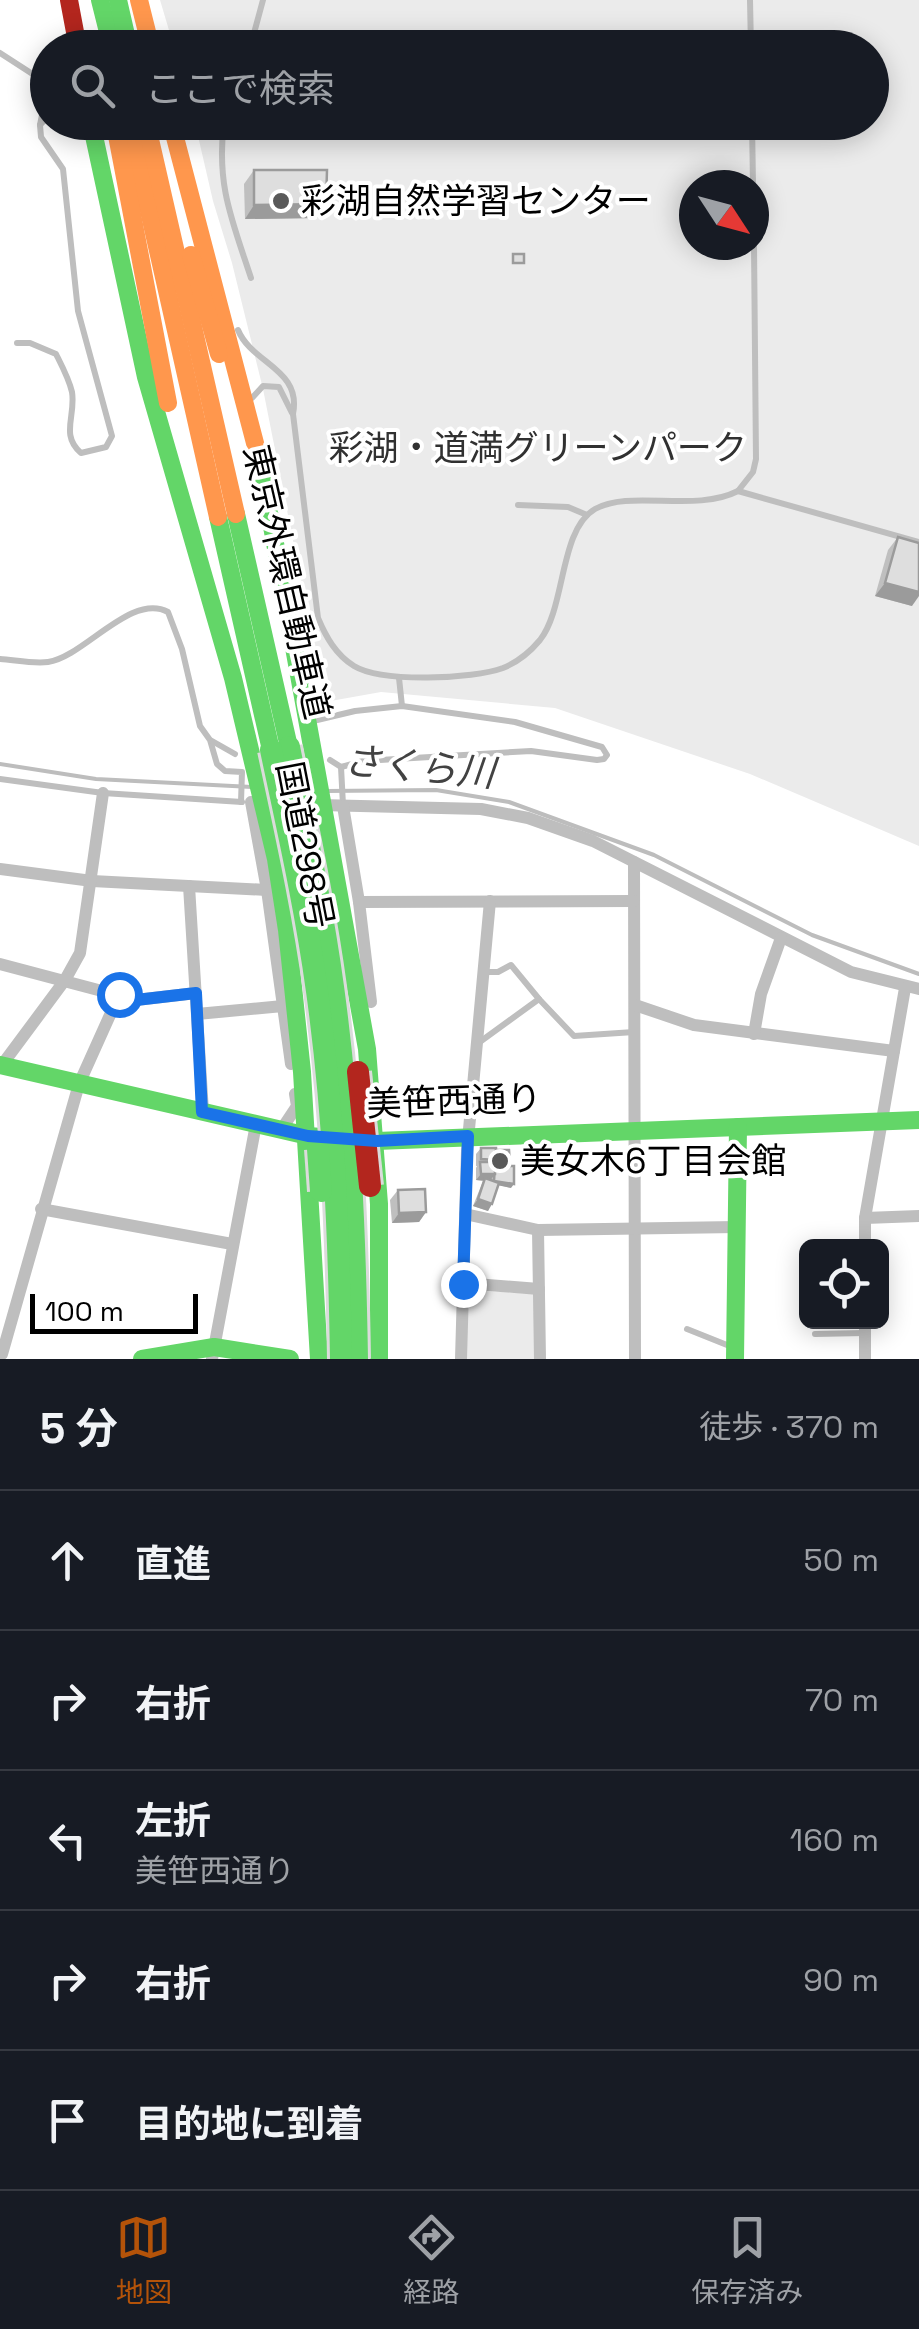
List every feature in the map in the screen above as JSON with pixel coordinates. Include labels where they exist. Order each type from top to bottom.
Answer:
[{"type":"main road","points":[[92,0],[98,30]]},
{"type":"main road","points":[[100,0],[108,30]]},
{"type":"main road","points":[[130,30],[132,2]]},
{"type":"main road","points":[[132,2],[144,30]]},
{"type":"main road","name":"国道298号","points":[[95,140],[118,267],[168,464],[202,568],[292,968],[308,1136],[322,1359]]},
{"type":"main road","points":[[117,140],[202,568]]},
{"type":"main road","name":"東京外環自動車道","points":[[133,140],[292,852],[317,994],[330,1106],[341,1359]]},
{"type":"main road","name":"東京外環自動車道","points":[[153,140],[318,888],[334,987],[350,1143],[357,1359]]},
{"type":"main road","points":[[154,140],[221,363],[262,549],[300,689]]},
{"type":"main road","name":"国道298号","points":[[176,140],[250,421],[284,580],[306,723],[329,800],[368,1048],[377,1141],[379,1359]]},
{"type":"main road","points":[[292,852],[314,1082],[322,1359]]},
{"type":"main road","points":[[318,888],[343,983],[363,1108],[370,1186],[371,1359]]},
{"type":"main road","name":"美笹西通り","points":[[1,1065],[308,1136],[377,1141],[919,1120]]},
{"type":"main road","points":[[735,1354],[738,1127]]},
{"type":"main road","points":[[156,1357],[213,1353],[290,1359]]},
{"type":"street","points":[[281,1130],[297,1106],[253,792],[481,809],[528,818],[592,841],[851,972],[912,988],[894,1050],[880,1122],[865,1239]]},
{"type":"street","points":[[1,1065],[66,980],[80,953],[103,794]]},
{"type":"street","points":[[329,800],[360,902],[374,1034],[368,1048]]},
{"type":"street","points":[[634,862],[635,1359]]},
{"type":"street","points":[[0,869],[92,881],[267,890]]},
{"type":"street","points":[[189,886],[202,1112]]},
{"type":"street","points":[[360,902],[634,900]]},
{"type":"street","points":[[461,1359],[468,1136],[490,901]]},
{"type":"street","points":[[754,1034],[761,994],[780,938]]},
{"type":"street","points":[[0,964],[136,1000],[196,993]]},
{"type":"street","points":[[2,1355],[80,1084],[119,994]]},
{"type":"street","points":[[635,1005],[694,1026],[894,1050]]},
{"type":"street","points":[[198,1014],[283,1006]]},
{"type":"street","points":[[213,1353],[256,1124]]},
{"type":"street","points":[[41,1209],[232,1244]]},
{"type":"street","points":[[465,1214],[538,1230],[736,1227]]},
{"type":"street","points":[[865,1218],[919,1216]]},
{"type":"street","points":[[538,1230],[540,1359]]},
{"type":"street","points":[[463,1284],[539,1288]]},
{"type":"street","points":[[865,1329],[865,1359]]},
{"type":"lane","points":[[255,30],[263,0]]},
{"type":"lane","points":[[750,0],[751,30]]},
{"type":"lane","points":[[0,52],[30,72]]},
{"type":"lane","points":[[17,343],[30,343],[56,354],[71,387],[75,412],[68,434],[71,444],[81,452],[106,446],[112,436],[78,311],[63,169],[43,140]]},
{"type":"lane","points":[[83,140],[89,160]]},
{"type":"lane","points":[[222,140],[222,189],[251,278]]},
{"type":"lane","points":[[752,140],[753,170]]},
{"type":"lane","points":[[96,194],[118,267]]},
{"type":"lane","points":[[199,226],[224,280]]},
{"type":"lane","points":[[234,314],[242,341],[286,378],[295,403],[293,414],[314,602],[332,646],[352,666],[372,674],[399,678],[492,671],[514,663],[548,627],[573,541],[587,515],[606,505],[726,498],[738,491],[753,472],[754,260]]},
{"type":"lane","points":[[250,421],[253,394],[268,384],[283,391],[293,414]]},
{"type":"lane","points":[[738,491],[919,542]]},
{"type":"lane","points":[[518,504],[560,506],[587,515]]},
{"type":"lane","points":[[0,659],[48,662],[138,611],[158,607],[168,612],[182,649],[200,726],[210,740],[220,768],[242,772],[253,792],[103,794],[0,779]]},
{"type":"lane","points":[[399,678],[402,706]]},
{"type":"lane","points":[[306,723],[355,711],[402,706],[515,722],[602,747],[607,755],[597,760],[531,751],[363,761],[341,767]]},
{"type":"lane","points":[[210,740],[235,754]]},
{"type":"lane","points":[[329,800],[344,777],[341,767],[330,760]]},
{"type":"lane","points":[[483,972],[498,972],[512,966],[574,1036],[635,1032]]},
{"type":"lane","points":[[476,1045],[539,999]]},
{"type":"lane","points":[[687,1329],[735,1354]]},
{"type":"lane","points":[[815,1334],[851,1329]]},
{"type":"green space","name":"彩湖・道満グリーンパーク","points":[[160,0],[919,0],[919,846],[750,774],[555,708],[381,692],[325,702],[263,389],[199,140],[889,140],[889,30],[169,30]]},
{"type":"green space","points":[[468,1290],[535,1294],[536,1359],[464,1359]]},
{"type":"building","points":[[254,170],[327,170],[326,204],[254,205]]},
{"type":"building","points":[[513,254],[524,254],[524,263],[513,263]]},
{"type":"building","points":[[898,537],[919,543],[919,592],[885,583]]},
{"type":"building","points":[[481,1148],[496,1148],[496,1160],[481,1159]]},
{"type":"building","points":[[496,1150],[509,1150],[514,1184],[494,1181]]},
{"type":"building","points":[[480,1162],[495,1162],[495,1174],[481,1174]]},
{"type":"building","points":[[485,1178],[499,1183],[492,1204],[478,1199]]},
{"type":"building","points":[[425,1189],[426,1212],[399,1213],[398,1190]]},
{"type":"waterway","name":"さくら川","points":[[0,764],[96,779],[252,787]]},
{"type":"waterway","name":"さくら川","points":[[326,791],[436,790],[509,802],[654,855],[812,935],[919,974]]},
{"type":"traffic: fast","points":[[100,0],[108,30]]},
{"type":"traffic: fast","points":[[118,0],[125,30]]},
{"type":"traffic: fast","points":[[95,140],[146,377],[233,678],[276,859],[302,1072],[319,1359]]},
{"type":"traffic: fast","points":[[261,466],[367,1049],[379,1204],[379,1359]]},
{"type":"traffic: fast","points":[[236,514],[289,747]]},
{"type":"traffic: fast","points":[[218,517],[271,750]]},
{"type":"traffic: fast","points":[[289,747],[324,927],[339,1033],[351,1173],[357,1359]]},
{"type":"traffic: fast","points":[[271,750],[308,930],[323,1037],[335,1175],[341,1359]]},
{"type":"traffic: fast","points":[[0,1065],[308,1136],[377,1141],[919,1120]]},
{"type":"traffic: fast","points":[[735,1359],[738,1127]]},
{"type":"traffic: fast","points":[[318,1149],[321,1191]]},
{"type":"traffic: fast","points":[[142,1359],[214,1347],[290,1359]]},
{"type":"traffic: slow","points":[[139,0],[146,30]]},
{"type":"traffic: slow","points":[[118,140],[168,403]]},
{"type":"traffic: slow","points":[[133,140],[218,517]]},
{"type":"traffic: slow","points":[[150,140],[236,514]]},
{"type":"traffic: slow","points":[[176,140],[261,466]]},
{"type":"traffic: slow","points":[[191,255],[219,354]]},
{"type":"traffic: jam","points":[[69,0],[75,30]]},
{"type":"traffic: jam","points":[[358,1072],[370,1186]]},
{"type":"place","name":"彩湖自然学習センター","points":[[281,201]]},
{"type":"place","name":"美女木6丁目会館","points":[[500,1161]]},
{"type":"route","points":[[119,994],[136,1000],[196,993],[202,1112],[308,1136],[377,1141],[468,1136],[463,1284]]}]
